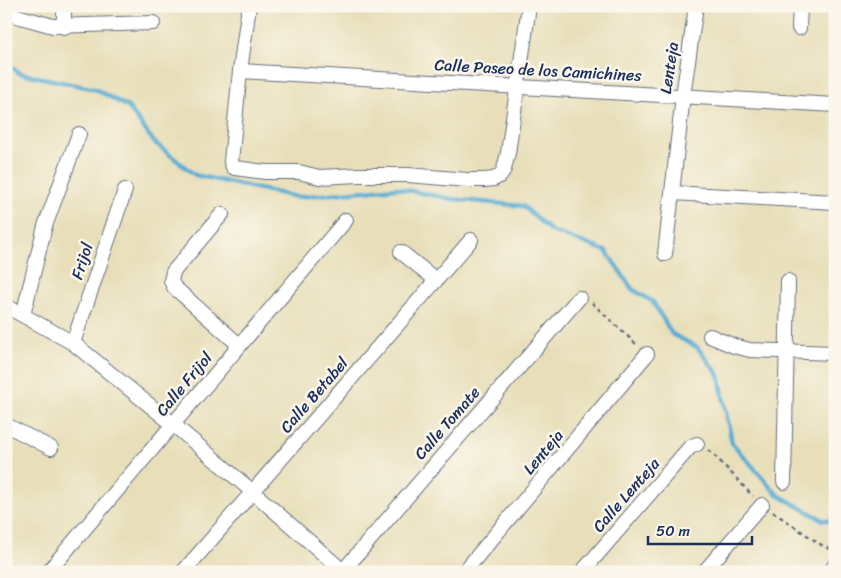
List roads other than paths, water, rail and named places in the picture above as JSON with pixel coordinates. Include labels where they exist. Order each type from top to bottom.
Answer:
[{"type":"street","points":[[64,6],[64,27]]},
{"type":"street","points":[[248,6],[231,162],[233,167],[265,172],[299,172],[319,177],[408,175],[467,180],[485,180],[498,177],[504,169],[508,153],[529,6]]},
{"type":"street","name":"Lenteja","points":[[665,254],[682,96],[696,6]]},
{"type":"street","points":[[799,28],[800,6]]},
{"type":"street","points":[[6,13],[53,26],[64,27],[153,23]]},
{"type":"street","name":"Calle Paseo de los Camichines","points":[[240,70],[835,105]]},
{"type":"street","points":[[23,315],[45,226],[79,134]]},
{"type":"street","name":"Frijol","points":[[74,343],[124,190]]},
{"type":"street","points":[[672,193],[835,202]]},
{"type":"street","points":[[222,214],[173,272],[171,280],[174,287],[239,345]]},
{"type":"street","name":"Calle Frijol","points":[[48,572],[346,220]]},
{"type":"street","name":"Calle Betabel","points":[[183,572],[472,240]]},
{"type":"street","points":[[401,252],[436,280]]},
{"type":"street","points":[[784,482],[788,281]]},
{"type":"street","name":"Calle Tomate","points":[[343,571],[579,298]]},
{"type":"street","points":[[6,306],[74,343],[174,425],[343,571]]},
{"type":"street","points":[[710,336],[742,349],[835,353]]},
{"type":"street","name":"Lenteja","points":[[464,572],[647,354]]},
{"type":"street","points":[[6,425],[51,448]]},
{"type":"street","name":"Calle Lenteja","points":[[582,572],[690,447],[698,444]]},
{"type":"street","points":[[704,572],[762,505]]},
{"type":"street","points":[[831,572],[835,566]]},
{"type":"waterway","points":[[6,61],[19,73],[95,89],[128,107],[154,142],[195,175],[297,197],[397,188],[452,199],[523,206],[551,231],[606,251],[632,289],[653,302],[672,334],[697,347],[719,375],[732,443],[778,495],[823,520],[835,521]]}]
